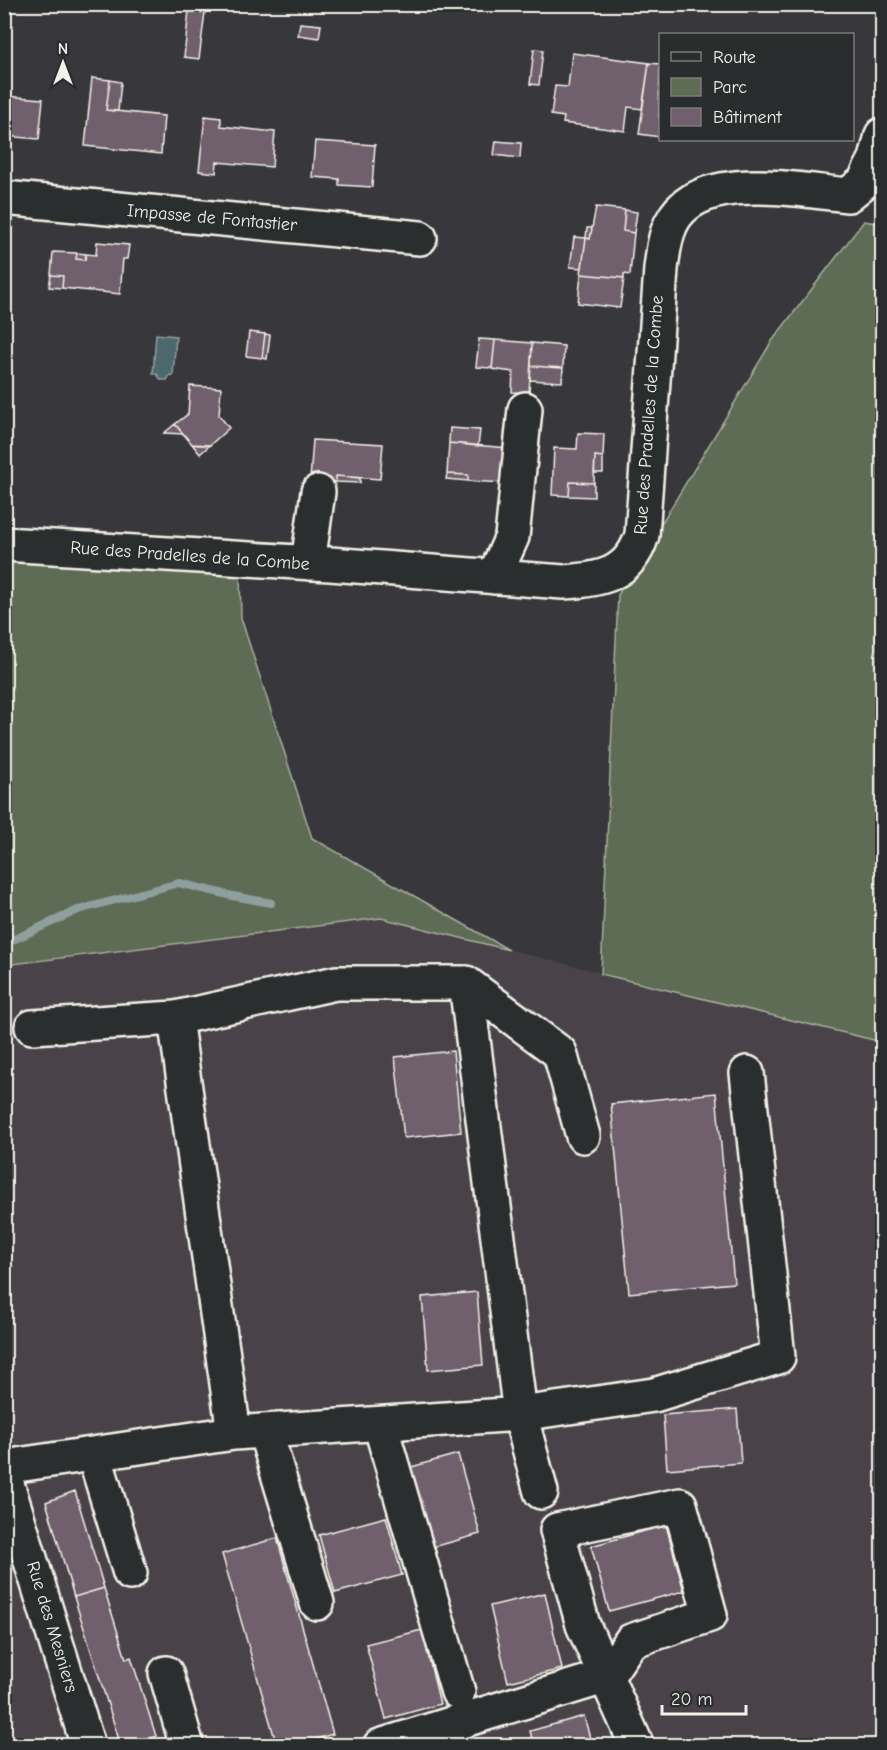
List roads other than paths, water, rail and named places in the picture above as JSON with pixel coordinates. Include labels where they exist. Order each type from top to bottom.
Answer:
[{"type":"street","name":"Rue des Pradelles de la Combe","points":[[4,544],[563,582],[587,580],[616,571],[638,550],[642,535],[660,269],[664,244],[671,223],[680,209],[700,196],[719,189],[746,186],[848,195],[864,182],[876,159],[882,135]]},
{"type":"street","name":"Impasse de Fontastier","points":[[4,198],[420,238]]},
{"type":"street","points":[[494,577],[512,537],[525,409]]},
{"type":"street","points":[[308,563],[318,492]]},
{"type":"street","points":[[32,1027],[175,1018],[336,983],[466,983],[560,1053],[583,1136]]},
{"type":"street","points":[[466,983],[520,1414],[541,1492]]},
{"type":"street","points":[[175,1018],[249,1432],[317,1603]]},
{"type":"street","points":[[4,1467],[249,1432],[520,1414],[654,1395],[778,1357],[747,1073]]},
{"type":"street","points":[[380,1424],[458,1692]]},
{"type":"street","points":[[94,1454],[130,1573]]},
{"type":"street","name":"Rue des Mesniers","points":[[4,1474],[88,1746]]},
{"type":"street","points":[[380,1746],[607,1676],[631,1641],[710,1615],[680,1504],[557,1530],[583,1625],[607,1676],[637,1746]]},
{"type":"street","points":[[166,1673],[187,1746]]},
{"type":"water","points":[[156,334],[176,336],[173,376],[170,375],[167,380],[161,380],[157,374],[153,374]]},
{"type":"waterway","points":[[4,944],[78,910],[179,883],[271,903]]}]
